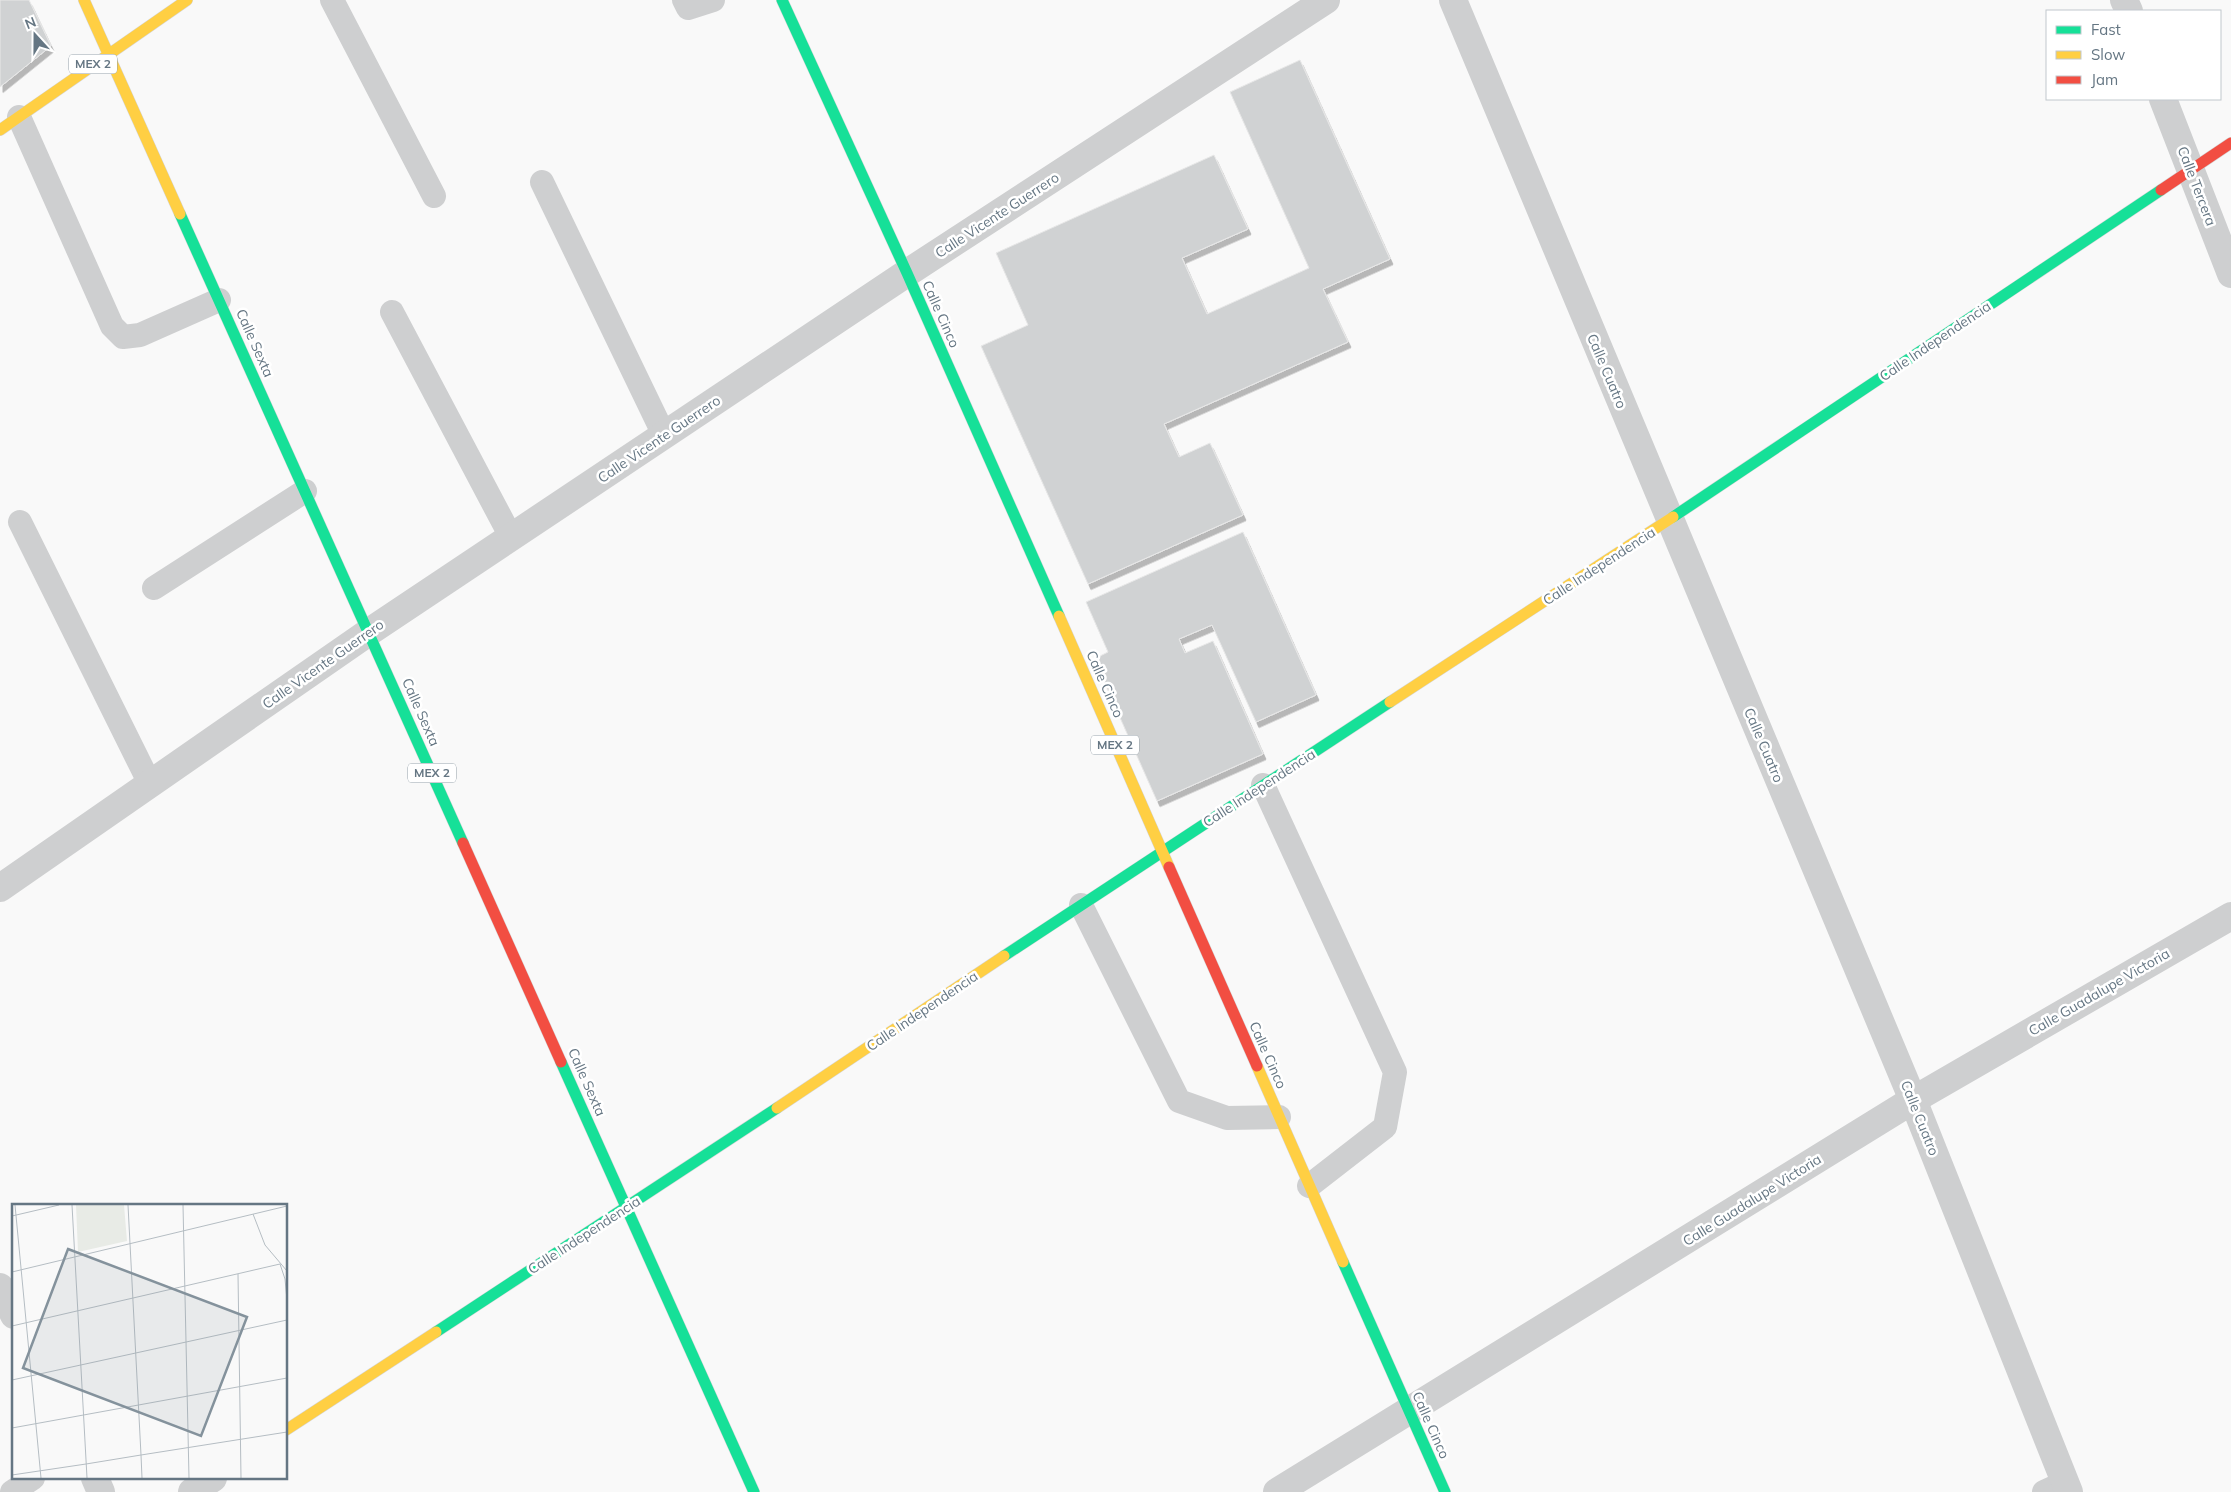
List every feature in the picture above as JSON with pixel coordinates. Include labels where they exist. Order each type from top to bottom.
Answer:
[{"type":"main road","name":"Calle Sexta","points":[[84,0],[754,1492]]},
{"type":"main road","name":"MEX 2","points":[[9,123],[187,0]]},
{"type":"main road","name":"Calle Cinco","points":[[782,0],[907,273],[1408,1412],[1445,1492]]},
{"type":"main road","name":"Calle Independencia","points":[[288,1429],[627,1208],[1162,851],[1669,520],[2231,143]]},
{"type":"street","name":"Calle Vicente Guerrero","points":[[0,888],[369,632],[907,273],[1326,0]]},
{"type":"street","name":"Calle Cuatro","points":[[1453,0],[1913,1100],[2060,1489]]},
{"type":"street","name":"Calle Tercera","points":[[2163,100],[2231,274]]},
{"type":"street","name":"Calle Guadalupe Victoria","points":[[1277,1492],[1913,1100],[2231,916]]},
{"type":"street","points":[[0,1288],[12,1311]]},
{"type":"street","points":[[96,1480],[102,1492]]},
{"type":"street","points":[[192,1492],[210,1480]]},
{"type":"lane","points":[[332,0],[434,196]]},
{"type":"lane","points":[[684,0],[688,8],[713,0]]},
{"type":"lane","points":[[9,123],[112,326],[123,336],[140,335],[219,300]]},
{"type":"lane","points":[[542,182],[664,435]]},
{"type":"lane","points":[[392,312],[511,537]]},
{"type":"lane","points":[[154,588],[305,491]]},
{"type":"lane","points":[[20,522],[150,784]]},
{"type":"lane","points":[[1264,785],[1395,1072],[1384,1127],[1309,1186]]},
{"type":"lane","points":[[1081,905],[1179,1101],[1227,1118],[1279,1117]]},
{"type":"lane","points":[[12,1492],[31,1480]]},
{"type":"building","points":[[0,0],[29,0],[51,46],[0,87]]},
{"type":"building","points":[[1300,60],[1390,259],[1323,289],[1348,342],[1164,424],[1179,457],[1210,443],[1243,515],[1088,584],[981,346],[1028,325],[996,253],[1214,155],[1248,229],[1182,258],[1207,314],[1309,268],[1230,92]]},
{"type":"building","points":[[1243,532],[1316,695],[1256,722],[1212,625],[1179,639],[1185,653],[1213,641],[1263,754],[1157,801],[1094,659],[1108,652],[1086,602]]},
{"type":"traffic: fast","points":[[782,0],[907,273],[1059,616]]},
{"type":"traffic: fast","points":[[1673,517],[2161,190]]},
{"type":"traffic: fast","points":[[180,214],[463,843]]},
{"type":"traffic: fast","points":[[1004,956],[1390,702]]},
{"type":"traffic: fast","points":[[561,1062],[754,1492]]},
{"type":"traffic: fast","points":[[436,1332],[777,1108]]},
{"type":"traffic: fast","points":[[1343,1262],[1445,1492]]},
{"type":"traffic: slow","points":[[84,0],[180,214]]},
{"type":"traffic: slow","points":[[0,130],[187,0]]},
{"type":"traffic: slow","points":[[1390,702],[1673,517]]},
{"type":"traffic: slow","points":[[1059,616],[1169,867]]},
{"type":"traffic: slow","points":[[777,1108],[1004,956]]},
{"type":"traffic: slow","points":[[1257,1066],[1343,1262]]},
{"type":"traffic: slow","points":[[288,1429],[436,1332]]},
{"type":"traffic: jam","points":[[2161,190],[2231,143]]},
{"type":"traffic: jam","points":[[463,843],[561,1062]]},
{"type":"traffic: jam","points":[[1169,867],[1257,1066]]}]
